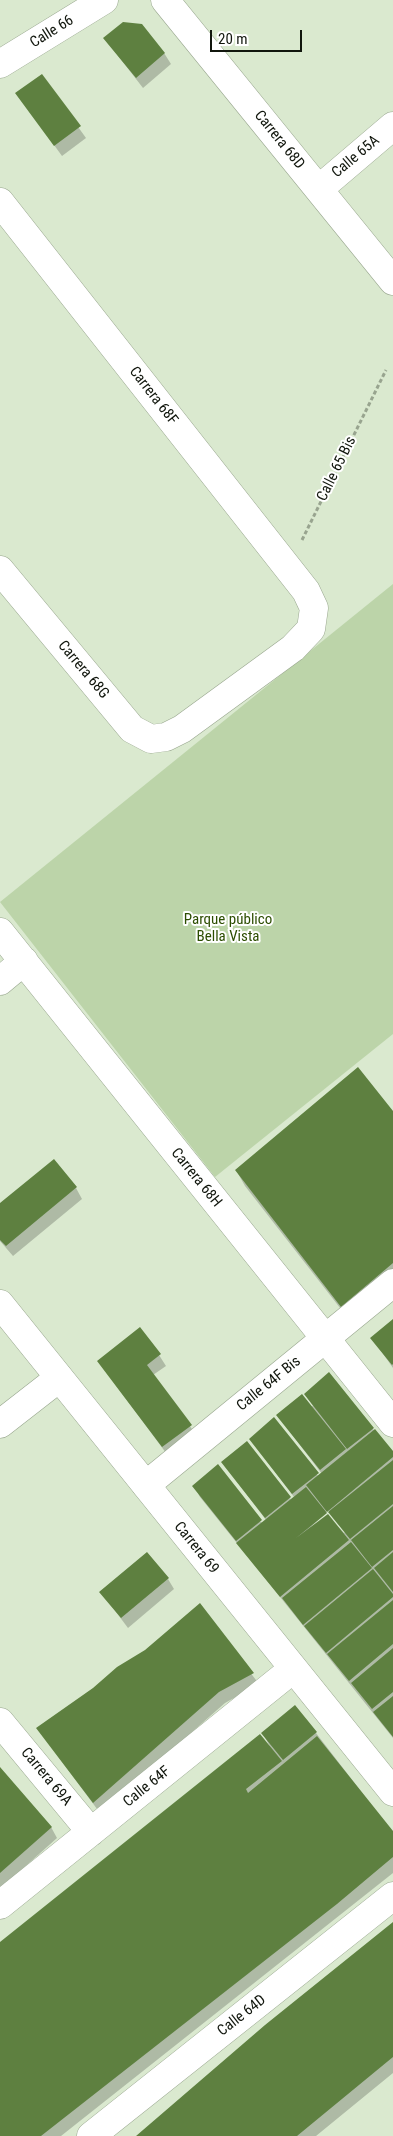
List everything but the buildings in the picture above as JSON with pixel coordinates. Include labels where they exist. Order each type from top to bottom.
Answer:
[{"type":"street","name":"Calle 66","points":[[0,64],[104,0]]},
{"type":"street","name":"Carrera 68D","points":[[165,0],[393,281]]},
{"type":"street","name":"Calle 65A","points":[[318,189],[393,126]]},
{"type":"street","name":"Carrera 68F","points":[[0,202],[289,568],[306,591],[314,608],[311,629],[293,648],[182,729]]},
{"type":"street","name":"Carrera 68G","points":[[0,570],[132,729],[151,738],[166,737],[182,729]]},
{"type":"street","name":"Carrera 68H","points":[[0,932],[393,1423]]},
{"type":"street","points":[[0,981],[24,962]]},
{"type":"street","name":"Calle 64F Bis","points":[[146,1485],[393,1283]]},
{"type":"street","name":"Carrera 69","points":[[0,1304],[393,1792]]},
{"type":"street","points":[[0,1424],[59,1378]]},
{"type":"street","name":"Calle 64F","points":[[0,1906],[293,1669]]},
{"type":"street","name":"Carrera 69A","points":[[0,1722],[91,1832]]},
{"type":"street","name":"Calle 64D","points":[[91,2136],[393,1896]]},
{"type":"path","name":"Calle 65 Bis","points":[[289,568],[386,370]]},
{"type":"green space","name":"Parque público Bella Vista","points":[[393,584],[393,1034],[215,1177],[0,902]]}]
